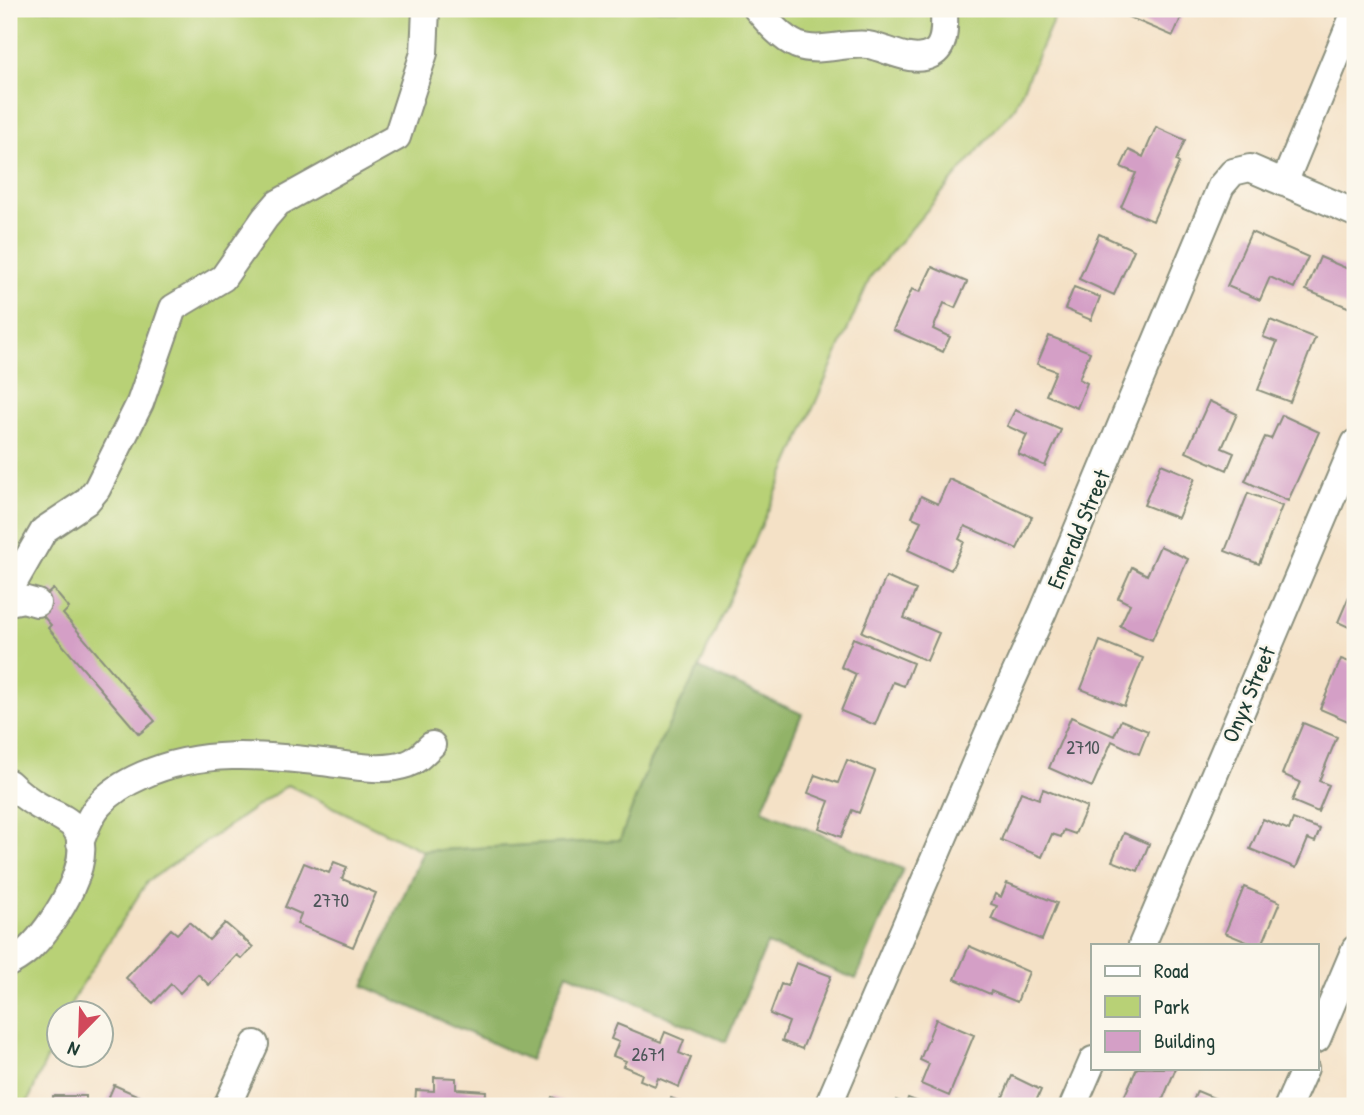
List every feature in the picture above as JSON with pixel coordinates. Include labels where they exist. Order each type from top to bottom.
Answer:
[{"type":"street","points":[[9,591],[44,530],[86,502],[97,489],[140,403],[173,308],[223,278],[278,203],[397,137],[424,53],[426,9]]},
{"type":"street","points":[[757,9],[778,32],[797,45],[810,48],[867,45],[904,56],[921,57],[931,54],[942,40],[944,9]]},
{"type":"street","points":[[1355,12],[1284,183],[1355,213]]},
{"type":"street","name":"Emerald Street","points":[[828,1106],[1043,612],[1221,186],[1234,172],[1250,168],[1284,183]]},
{"type":"street","name":"Onyx Street","points":[[1142,944],[1355,443]]},
{"type":"street","points":[[9,602],[23,599],[37,603]]},
{"type":"street","points":[[80,843],[94,812],[112,792],[154,770],[184,761],[214,756],[260,755],[394,767],[414,761],[432,745]]},
{"type":"street","points":[[9,783],[38,805],[69,822],[77,831],[80,843],[78,867],[63,906],[33,945],[9,963]]},
{"type":"street","points":[[1318,1037],[1355,949]]},
{"type":"street","points":[[227,1106],[255,1044]]},
{"type":"street","points":[[1073,1106],[1091,1065]]},
{"type":"street","points":[[1288,1106],[1304,1070]]},
{"type":"green space","points":[[9,9],[1058,9],[1015,107],[871,276],[699,668],[649,763],[620,840],[423,851],[288,785],[147,882],[73,1000],[46,1000],[46,1061],[26,1106],[9,1106]]},
{"type":"green space","points":[[699,668],[802,714],[762,810],[903,869],[856,979],[767,944],[726,1042],[567,973],[530,1060],[364,986],[423,851],[620,840],[649,763]]},
{"type":"building","points":[[1130,9],[1185,9],[1173,36],[1126,16]]},
{"type":"building","points":[[1156,127],[1185,140],[1176,161],[1179,163],[1153,221],[1121,207],[1136,173],[1121,167],[1129,150],[1143,157]]},
{"type":"building","points":[[1251,232],[1308,257],[1294,288],[1270,277],[1260,300],[1227,286]]},
{"type":"building","points":[[1099,234],[1134,250],[1114,295],[1079,279]]},
{"type":"building","points":[[1320,257],[1355,272],[1355,310],[1306,290]]},
{"type":"building","points":[[932,267],[967,282],[955,308],[944,303],[933,329],[950,337],[943,352],[893,330],[912,289],[920,292]]},
{"type":"building","points":[[1074,287],[1100,297],[1091,320],[1065,309]]},
{"type":"building","points":[[1270,320],[1315,338],[1290,402],[1258,390],[1277,342],[1263,337]]},
{"type":"building","points":[[1049,336],[1090,352],[1079,379],[1087,383],[1077,408],[1046,395],[1056,371],[1037,364]]},
{"type":"building","points":[[1209,401],[1237,414],[1222,448],[1234,453],[1227,470],[1186,452]]},
{"type":"building","points":[[1015,410],[1061,430],[1045,466],[1018,454],[1027,435],[1007,426]]},
{"type":"building","points":[[1282,415],[1319,432],[1288,501],[1245,481],[1265,437],[1271,439]]},
{"type":"building","points":[[1161,464],[1195,478],[1178,518],[1144,505]]},
{"type":"building","points":[[949,479],[1032,517],[1017,549],[965,526],[959,539],[964,542],[951,570],[908,550],[921,521],[912,517],[921,496],[938,504]]},
{"type":"building","points":[[1248,493],[1282,506],[1259,564],[1225,551]]},
{"type":"building","points":[[1160,546],[1188,559],[1152,640],[1120,626],[1130,604],[1118,598],[1132,567],[1147,575]]},
{"type":"building","points":[[886,577],[916,590],[904,618],[939,633],[927,661],[862,632]]},
{"type":"building","points":[[53,589],[69,608],[63,614],[155,721],[139,734],[48,628],[51,625],[34,606]]},
{"type":"building","points":[[1350,594],[1355,597],[1355,630],[1338,622]]},
{"type":"building","points":[[853,638],[913,663],[904,686],[893,682],[875,725],[841,711],[856,674],[841,667]]},
{"type":"building","points":[[1100,641],[1143,658],[1124,706],[1081,689]]},
{"type":"building","points":[[1341,659],[1355,664],[1355,724],[1320,709]]},
{"type":"building","points":[[1071,717],[1114,736],[1121,720],[1148,731],[1139,754],[1112,741],[1092,787],[1049,768]]},
{"type":"building","points":[[1303,723],[1337,737],[1319,781],[1329,785],[1318,812],[1292,801],[1300,782],[1282,774]]},
{"type":"building","points":[[847,760],[875,771],[859,813],[852,810],[841,837],[819,828],[829,801],[808,793],[815,775],[838,783]]},
{"type":"building","points":[[1043,789],[1087,807],[1075,834],[1064,830],[1061,837],[1052,834],[1042,857],[1001,840],[1021,792],[1039,799]]},
{"type":"building","points":[[1263,819],[1289,830],[1293,819],[1320,829],[1315,842],[1308,839],[1296,868],[1250,849]]},
{"type":"building","points":[[1124,833],[1149,844],[1138,871],[1112,861]]},
{"type":"building","points":[[334,862],[347,867],[342,879],[376,893],[353,947],[297,924],[301,914],[285,907],[304,863],[329,873]]},
{"type":"building","points":[[1007,883],[1057,903],[1042,940],[991,919],[997,906],[991,904],[995,894],[1001,897]]},
{"type":"building","points":[[1244,887],[1280,902],[1262,944],[1252,944],[1225,933]]},
{"type":"building","points":[[189,922],[209,940],[225,923],[253,947],[242,959],[237,955],[209,985],[198,974],[180,993],[171,984],[153,1003],[126,978],[171,929],[177,934]]},
{"type":"building","points":[[969,946],[1029,972],[1017,1002],[955,979]]},
{"type":"building","points":[[796,963],[831,976],[802,1049],[782,1041],[789,1022],[770,1014],[781,984],[787,986]]},
{"type":"building","points":[[936,1019],[974,1035],[949,1096],[921,1084],[929,1064],[920,1060]]},
{"type":"building","points":[[617,1024],[661,1042],[665,1032],[684,1040],[679,1053],[691,1058],[679,1087],[658,1078],[655,1086],[640,1080],[642,1074],[623,1066],[626,1061],[613,1056],[619,1042],[611,1039]]},
{"type":"building","points":[[1136,1070],[1175,1070],[1160,1106],[1120,1106]]},
{"type":"building","points":[[1012,1076],[1041,1090],[1034,1106],[999,1106]]},
{"type":"building","points":[[434,1077],[456,1078],[456,1089],[486,1091],[485,1106],[415,1106],[416,1090],[434,1091]]},
{"type":"building","points":[[114,1085],[161,1106],[105,1106]]},
{"type":"building","points":[[1197,1091],[1233,1106],[1191,1106]]},
{"type":"building","points":[[53,1096],[86,1096],[86,1106],[53,1106]]},
{"type":"building","points":[[552,1097],[573,1106],[548,1106]]},
{"type":"building","points":[[671,1098],[691,1106],[668,1106]]},
{"type":"building","points":[[908,1098],[929,1106],[894,1106],[896,1100],[906,1104]]}]
